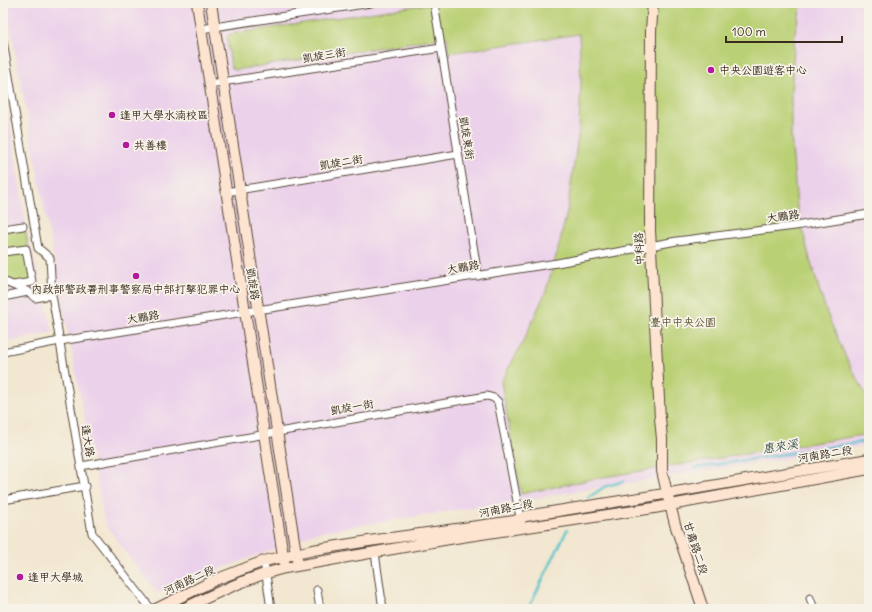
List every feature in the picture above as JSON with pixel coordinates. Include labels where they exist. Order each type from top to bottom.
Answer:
[{"type":"street","name":"凱旋路","points":[[197,3],[285,568]]},
{"type":"street","name":"凱旋路","points":[[211,3],[298,566]]},
{"type":"street","points":[[201,29],[371,3]]},
{"type":"street","name":"凱旋東街","points":[[434,3],[478,276]]},
{"type":"street","name":"中科路","points":[[653,3],[651,31],[651,246],[662,439],[662,471],[667,493]]},
{"type":"street","name":"逢大路","points":[[3,41],[38,248],[50,258],[52,295],[92,533],[151,609]]},
{"type":"street","name":"凱旋三街","points":[[209,84],[441,48]]},
{"type":"street","name":"凱旋二街","points":[[226,192],[458,154]]},
{"type":"street","name":"大鵬路","points":[[3,352],[60,341],[558,263],[677,241],[796,226],[869,214]]},
{"type":"street","points":[[3,229],[23,226]]},
{"type":"street","points":[[9,252],[26,249],[32,282],[13,285]]},
{"type":"street","points":[[3,281],[29,292],[35,298],[52,295]]},
{"type":"street","points":[[3,297],[29,292]]},
{"type":"street","name":"凱旋一街","points":[[81,466],[276,431],[481,396],[490,396],[498,402],[521,524]]},
{"type":"street","name":"河南路二段","points":[[521,524],[526,516],[869,459]]},
{"type":"street","name":"河南路二段","points":[[183,609],[221,591],[266,573],[285,568],[455,538],[521,524],[670,505],[869,469]]},
{"type":"street","points":[[3,500],[85,486]]},
{"type":"street","name":"甘肅路二段","points":[[667,493],[703,609]]},
{"type":"street","name":"河南路二段","points":[[156,609],[215,580],[264,561],[387,538],[514,521],[521,524]]},
{"type":"street","points":[[374,553],[383,609]]},
{"type":"street","points":[[264,561],[271,609]]},
{"type":"street","points":[[317,590],[320,609]]},
{"type":"street","points":[[810,598],[814,609]]},
{"type":"shaded area","points":[[6,3],[869,3],[869,445],[318,532],[157,593],[105,524]]},
{"type":"shaded area","points":[[3,81],[28,237],[53,332],[3,343]]},
{"type":"green space","name":"臺中中央公園","points":[[435,3],[802,3],[795,31],[791,94],[791,135],[797,207],[810,260],[826,311],[847,360],[869,400],[869,434],[598,478],[521,494],[501,382],[523,342],[546,291],[567,212],[579,130],[581,78],[579,34],[449,53],[447,37],[235,70],[231,67],[227,38],[230,34]]},
{"type":"green space","points":[[25,228],[35,283],[3,289],[3,232]]},
{"type":"waterway","name":"惠來溪","points":[[694,468],[869,441]]},
{"type":"waterway","name":"惠來溪","points":[[588,498],[604,487],[624,481]]},
{"type":"waterway","name":"惠來溪","points":[[528,609],[567,530]]},
{"type":"place","name":"中央公園遊客中心","points":[[711,70]]},
{"type":"place","name":"逢甲大學水湳校區","points":[[112,115]]},
{"type":"place","name":"共善樓","points":[[126,145]]},
{"type":"place","name":"內政部警政署刑事警察局中部打擊犯罪中心","points":[[136,276]]},
{"type":"place","name":"逢甲大學城","points":[[20,577]]}]
